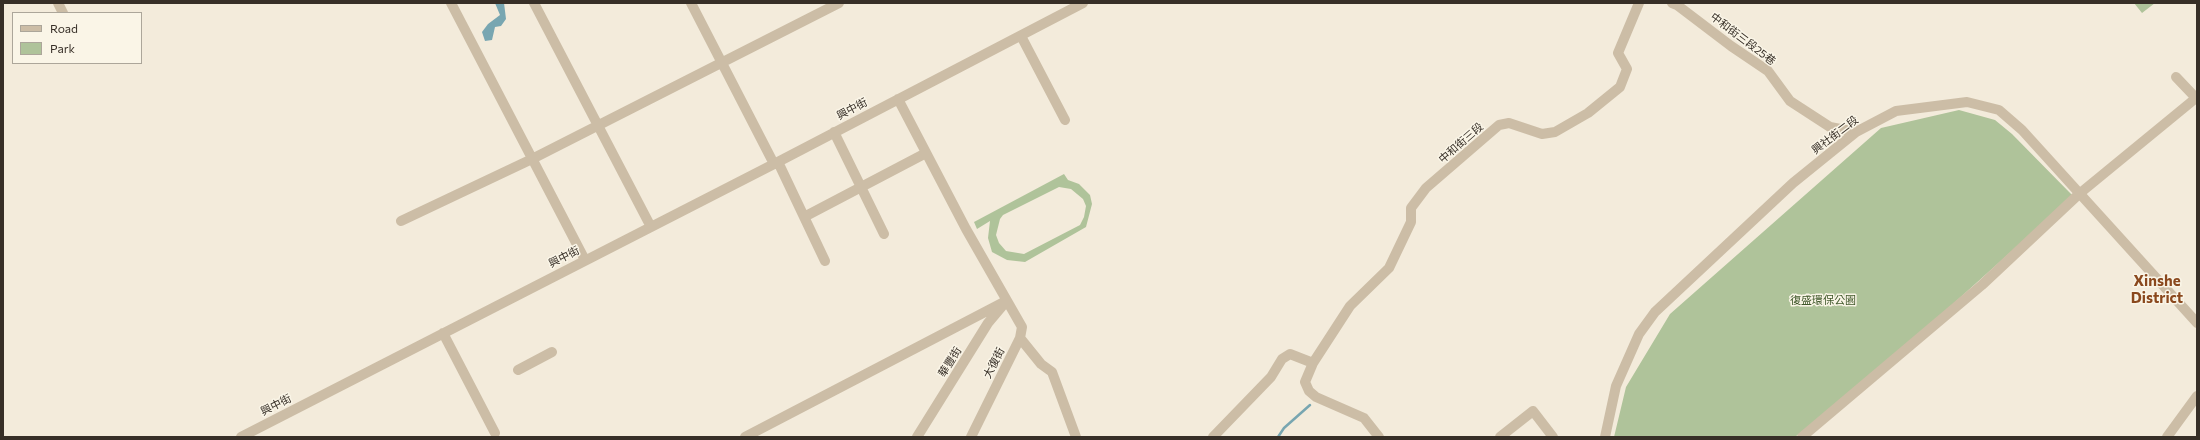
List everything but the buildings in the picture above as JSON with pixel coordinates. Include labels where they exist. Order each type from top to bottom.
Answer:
[{"type":"street","points":[[58,3],[62,12]]},
{"type":"street","points":[[451,3],[585,260]]},
{"type":"street","points":[[534,3],[651,227]]},
{"type":"street","points":[[691,3],[776,163],[825,261]]},
{"type":"street","points":[[401,221],[532,158],[839,3]]},
{"type":"street","name":"興中街","points":[[241,437],[776,163],[1083,3]]},
{"type":"street","name":"中和街三段","points":[[1313,363],[1350,306],[1389,268],[1411,222],[1411,208],[1426,188],[1499,125],[1509,123],[1542,134],[1555,132],[1588,113],[1620,87],[1627,69],[1618,53],[1639,3]]},
{"type":"street","name":"中和街三段25巷","points":[[1672,3],[1677,4],[1731,46],[1768,71],[1790,101],[1830,126],[1856,132]]},
{"type":"street","points":[[1021,36],[1065,120]]},
{"type":"street","points":[[1802,437],[1982,285],[2079,194],[2197,98],[2176,77]]},
{"type":"street","points":[[898,99],[1006,301],[1022,327],[1020,338],[1041,364],[1052,372],[1076,437]]},
{"type":"street","name":"興社街二段","points":[[1605,437],[1616,386],[1639,334],[1655,312],[1793,183],[1856,132],[1896,111],[1967,102],[1999,110],[2022,130],[2197,323]]},
{"type":"street","points":[[834,132],[884,234]]},
{"type":"street","points":[[804,217],[926,153]]},
{"type":"street","points":[[745,437],[1006,301]]},
{"type":"street","name":"華豐街","points":[[917,437],[988,323],[1006,301]]},
{"type":"street","points":[[443,333],[495,433]]},
{"type":"street","name":"大復街","points":[[971,437],[1020,338]]},
{"type":"street","points":[[518,370],[552,352]]},
{"type":"street","points":[[1213,437],[1267,382],[1282,358],[1290,354],[1313,363],[1305,382],[1309,391],[1316,397],[1364,418],[1379,437]]},
{"type":"street","points":[[2167,437],[2197,396]]},
{"type":"street","points":[[1500,437],[1533,412],[1553,437]]},
{"type":"green space","points":[[2134,3],[2155,3],[2142,13]]},
{"type":"green space","name":"復盛環保公園","points":[[1959,110],[1995,120],[2012,134],[2073,196],[1874,375],[1795,437],[1614,437],[1626,387],[1670,314],[1881,128]]},
{"type":"green space","points":[[1064,174],[1068,180],[1079,184],[1090,195],[1092,204],[1086,227],[1025,262],[1007,260],[992,252],[988,238],[990,221],[977,229],[974,222]],"holes":[[[1059,187],[1071,189],[1083,199],[1086,206],[1084,217],[1080,225],[1024,254],[1006,251],[999,243],[996,235],[1000,219],[1003,215]]]},
{"type":"water","points":[[495,3],[504,3],[506,19],[501,26],[495,27],[492,40],[485,41],[482,32],[488,24],[500,15]]},
{"type":"waterway","points":[[1278,437],[1284,428],[1310,405]]},
{"type":"district","name":"Xinshe District","points":[[2157,290]]}]
